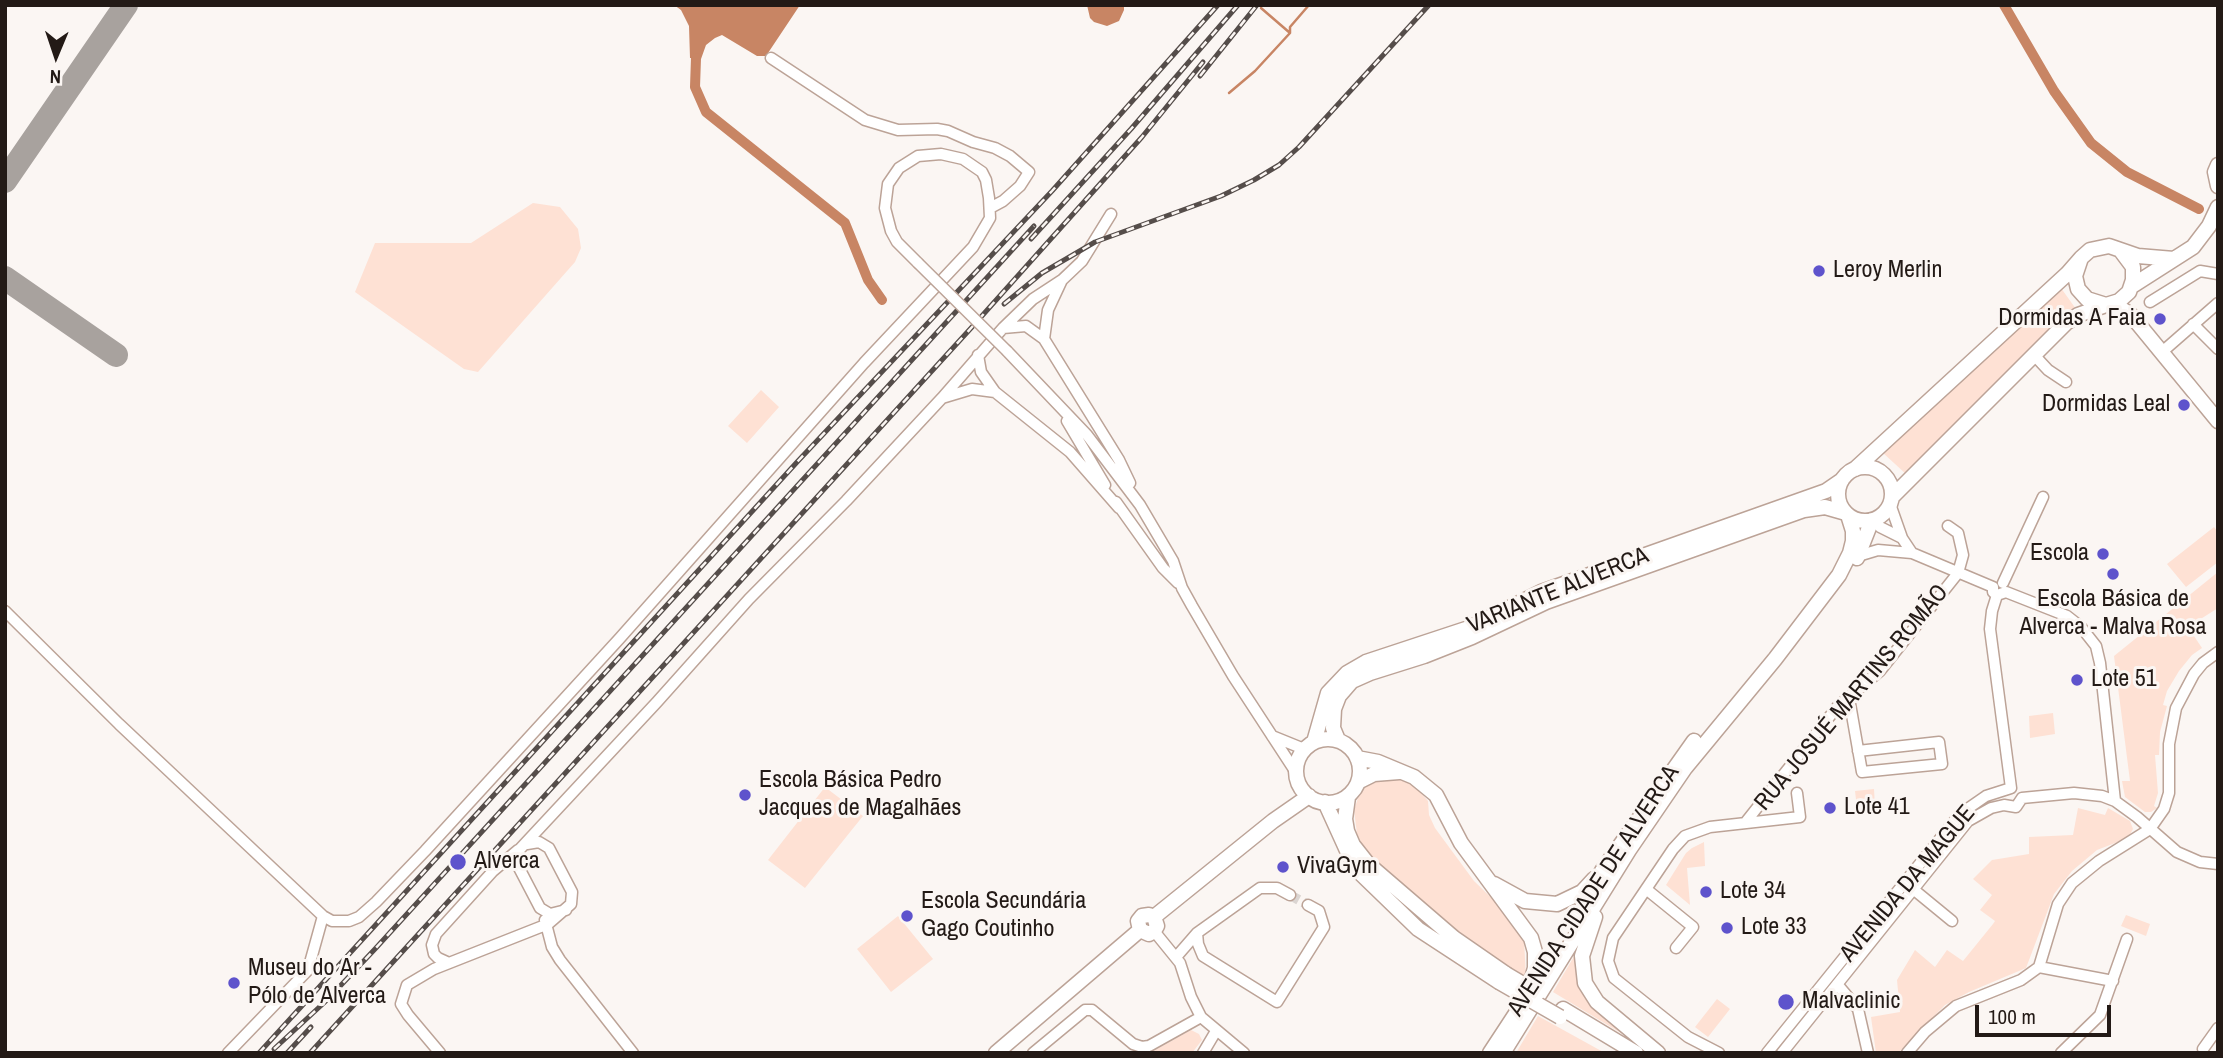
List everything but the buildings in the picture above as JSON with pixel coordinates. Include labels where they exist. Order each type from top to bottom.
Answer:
[{"type":"main road","points":[[2218,165],[2215,172],[2218,186]]},
{"type":"main road","points":[[2174,259],[2146,258],[2103,246],[2090,250],[1842,480],[1839,498],[1847,514],[1856,519],[1872,520],[1883,514],[1891,500],[2072,319],[2109,304],[2185,254],[2201,238],[2218,207]]},
{"type":"main road","points":[[2121,251],[2133,267],[2128,305],[2131,314],[2218,421]]},
{"type":"main road","points":[[2081,258],[2076,270],[2078,289],[2093,302],[2109,304],[2131,314]]},
{"type":"main road","points":[[1855,469],[1867,467],[1879,471],[1888,480],[1891,500]]},
{"type":"main road","name":"VARIANTE ALVERCA","points":[[1309,745],[1328,693],[1347,673],[1366,662],[1469,628],[1541,592],[1826,491],[1842,480]]},
{"type":"main road","name":"VARIANTE ALVERCA","points":[[1338,740],[1333,728],[1334,709],[1339,696],[1352,681],[1370,673],[1472,637],[1546,602],[1804,510],[1825,507],[1847,514]]},
{"type":"main road","name":"AVENIDA CIDADE DE ALVERCA","points":[[1490,1053],[1517,1021],[1685,768],[1775,659],[1839,575],[1850,554],[1853,541],[1853,531],[1847,514]]},
{"type":"main road","name":"AVENIDA CIDADE DE ALVERCA","points":[[1839,575],[1849,569],[1858,556],[1872,520]]},
{"type":"main road","name":"AVENIDA CIDADE DE ALVERCA","points":[[1503,1053],[1517,1021],[1602,871],[1685,752],[1722,706],[1814,607]]},
{"type":"main road","points":[[1283,813],[1297,776],[1296,763],[1309,745],[1322,739],[1338,740],[1346,744],[1357,758],[1360,774],[1348,797],[1345,819],[1353,845],[1368,864],[1502,978]]},
{"type":"main road","points":[[1357,758],[1378,762],[1414,776],[1436,795],[1461,843],[1531,937],[1535,952],[1532,982],[1517,1021],[1511,1053]]},
{"type":"main road","points":[[1358,782],[1374,774],[1401,771]]},
{"type":"main road","points":[[1297,776],[1309,796],[1325,802],[1348,797]]},
{"type":"main road","points":[[996,1053],[1283,813],[1309,796]]},
{"type":"main road","points":[[1325,802],[1355,867],[1418,929],[1636,1053]]},
{"type":"main road","points":[[1487,880],[1525,901],[1557,904],[1582,892],[1602,871]]},
{"type":"main road","points":[[1604,892],[1582,956],[1585,983],[1597,1002],[1658,1053]]},
{"type":"main road","points":[[1562,1013],[1619,1053]]},
{"type":"street","points":[[771,58],[865,120],[898,131],[948,131],[1010,156],[1029,172],[1020,186],[990,208]]},
{"type":"street","points":[[5,611],[119,724],[323,916],[341,922],[359,917],[403,875],[620,638],[864,363],[973,247],[986,227],[990,208],[986,180],[974,165],[963,159],[930,153],[918,156],[899,168],[888,184],[885,195],[887,219],[897,242],[918,263],[1007,351],[1087,435],[1140,505]]},
{"type":"street","points":[[633,1053],[559,960],[552,947],[548,924],[517,864],[517,856],[532,835],[555,813],[748,599],[846,501],[1003,328],[1033,299],[1062,280],[1082,261],[1111,214]]},
{"type":"street","points":[[2150,302],[2200,271],[2218,274]]},
{"type":"street","points":[[1044,339],[1048,310],[1062,280]]},
{"type":"street","points":[[2162,352],[2218,303]]},
{"type":"street","points":[[2193,324],[2218,349]]},
{"type":"street","points":[[1003,328],[1027,326],[1044,339],[1119,460],[1140,505],[1173,561],[1182,588],[1233,676],[1297,776]]},
{"type":"street","points":[[978,355],[981,372],[995,392],[1070,452],[1119,508],[1163,568],[1182,588]]},
{"type":"street","points":[[2034,355],[2048,370],[2066,382]]},
{"type":"street","points":[[942,398],[972,389],[995,392]]},
{"type":"street","points":[[1059,407],[1119,508]]},
{"type":"street","points":[[2022,798],[2016,807],[2004,806],[2001,798],[2007,789],[1990,629],[1992,611],[2000,589],[2043,497]]},
{"type":"street","points":[[1891,500],[1902,538],[1912,553]]},
{"type":"street","points":[[1872,520],[1902,538]]},
{"type":"street","points":[[1948,526],[1958,533],[1963,555],[1958,573]]},
{"type":"street","points":[[1858,556],[1878,550],[1912,553],[2067,616],[2081,627],[2096,646],[2115,801]]},
{"type":"street","name":"RUA JOSUÉ MARTINS ROMÃO","points":[[1745,823],[1838,706],[1880,671],[1958,573]]},
{"type":"street","points":[[1907,1053],[1925,1032],[1956,1006],[2021,980],[2039,967],[2058,904],[2071,883],[2099,861],[2150,830],[2164,809],[2169,793],[2169,744],[2176,708],[2194,674],[2218,652]]},
{"type":"street","points":[[1849,698],[1858,751],[1862,772],[1942,764],[1939,742],[1858,751]]},
{"type":"street","points":[[1272,736],[1309,745]]},
{"type":"street","points":[[2007,789],[2018,790],[2022,798]]},
{"type":"street","name":"AVENIDA DA MAGUE","points":[[1767,1053],[1960,814],[1986,796],[2007,789]]},
{"type":"street","points":[[1719,1053],[1688,1037],[1614,978],[1608,961],[1613,938],[1673,849],[1685,836],[1699,830],[1800,817],[1797,793]]},
{"type":"street","points":[[2022,798],[2074,793],[2102,796],[2115,801],[2137,817],[2177,852],[2200,862],[2218,864]]},
{"type":"street","name":"AVENIDA DA MAGUE","points":[[1783,1053],[1968,821],[1991,808],[2004,806]]},
{"type":"street","points":[[439,1053],[401,1004],[407,985],[449,963],[548,924],[566,910],[571,904],[572,892],[549,848],[547,833],[555,813]]},
{"type":"street","points":[[449,963],[434,954],[432,945],[436,934],[482,882],[525,845],[539,842],[549,848]]},
{"type":"street","points":[[1179,960],[1197,933],[1260,888],[1277,888],[1290,895]]},
{"type":"street","points":[[1646,889],[1693,927],[1676,948]]},
{"type":"street","points":[[1913,889],[1952,921]]},
{"type":"street","points":[[538,905],[550,914],[566,910]]},
{"type":"street","points":[[1197,933],[1203,957],[1277,1002],[1324,927],[1319,911],[1308,905]]},
{"type":"street","points":[[228,1053],[308,970],[323,916]]},
{"type":"street","points":[[1150,926],[1179,960],[1191,997],[1202,1017],[1244,1053]]},
{"type":"street","points":[[2061,1053],[2100,1015],[2127,939]]},
{"type":"street","points":[[1179,960],[1203,957]]},
{"type":"street","points":[[2039,967],[2113,981]]},
{"type":"street","points":[[1838,984],[1858,1009],[1868,1053]]},
{"type":"street","points":[[1033,1053],[1082,1012],[1093,1010],[1133,1044],[1142,1047],[1149,1046],[1202,1017]]},
{"type":"street","points":[[2203,1049],[2218,1028]]},
{"type":"street","points":[[1203,1053],[1216,1031]]},
{"type":"shaded area","points":[[674,5],[800,5],[766,56],[757,56],[722,35],[706,45],[701,59],[690,58],[689,26],[681,10]]},
{"type":"shaded area","points":[[1087,5],[1124,5],[1124,10],[1119,21],[1107,26],[1090,18]]},
{"type":"shaded area","points":[[533,203],[560,207],[578,229],[581,248],[575,262],[478,372],[464,369],[355,292],[375,243],[471,243]]},
{"type":"shaded area","points":[[2061,288],[2076,309],[1907,475],[1882,452]]},
{"type":"shaded area","points":[[761,390],[779,407],[747,443],[728,426]]},
{"type":"shaded area","points":[[2214,527],[2218,532],[2218,562],[2186,587],[2167,564]]},
{"type":"shaded area","points":[[2218,572],[2218,608],[2188,627],[2202,648],[2192,655],[2167,691],[2163,705],[2167,706],[2160,732],[2159,755],[2155,755],[2158,793],[2154,806],[2157,808],[2145,812],[2125,797],[2122,781],[2130,781],[2114,656]]},
{"type":"shaded area","points":[[2053,713],[2055,734],[2030,738],[2029,716]]},
{"type":"shaded area","points":[[1398,779],[1414,785],[1428,801],[1429,815],[1435,828],[1474,881],[1506,912],[1517,927],[1524,940],[1526,977],[1453,932],[1378,866],[1363,846],[1357,834],[1354,810],[1368,783]]},
{"type":"shaded area","points":[[825,787],[863,816],[805,888],[768,860]]},
{"type":"shaded area","points":[[1874,789],[1875,806],[1857,808],[1855,791]]},
{"type":"shaded area","points":[[2078,808],[2105,815],[2108,808],[2130,821],[2133,829],[2128,838],[2097,850],[2072,871],[2054,894],[2026,968],[1945,1005],[1898,1053],[1876,1053],[1871,1017],[1900,1012],[1897,980],[1915,950],[1935,967],[1947,950],[1963,961],[1995,921],[1980,910],[1992,895],[1973,879],[1992,860],[2029,854],[2029,837],[2073,835]]},
{"type":"shaded area","points":[[1704,842],[1705,866],[1687,868],[1690,905],[1666,885],[1686,853]]},
{"type":"shaded area","points":[[2126,915],[2150,924],[2146,936],[2121,926]]},
{"type":"shaded area","points":[[898,916],[933,959],[891,992],[857,949]]},
{"type":"shaded area","points":[[1579,948],[1581,985],[1644,1047],[1553,992]]},
{"type":"shaded area","points":[[1717,999],[1730,1009],[1708,1037],[1695,1027]]},
{"type":"shaded area","points":[[1538,1016],[1605,1053],[1516,1053]]},
{"type":"shaded area","points":[[1191,1030],[1199,1034],[1202,1040],[1192,1053],[1150,1053]]},
{"type":"waterway","points":[[1229,93],[1255,71],[1290,33],[1290,27],[1309,5]]},
{"type":"waterway","points":[[2004,5],[2054,91],[2091,143],[2127,172],[2199,209]]},
{"type":"waterway","points":[[1261,8],[1290,33]]},
{"type":"waterway","points":[[696,58],[695,87],[706,112],[845,223],[868,280],[882,300]]},
{"type":"taxiway","points":[[5,181],[126,5]]},
{"type":"taxiway","points":[[5,278],[116,355]]},
{"type":"tunnel","points":[[1290,895],[1308,905]]},
{"type":"railway","points":[[259,1053],[798,461],[1052,191],[1218,5]]},
{"type":"railway","points":[[1031,239],[1238,5]]},
{"type":"railway","points":[[1200,76],[1257,5]]},
{"type":"railway","points":[[1004,304],[1042,273],[1095,242],[1221,196],[1279,165],[1299,147],[1429,5]]},
{"type":"railway","points":[[310,1053],[972,327],[1142,137],[1203,62]]},
{"type":"railway","points":[[274,1049],[327,1000],[375,949],[1034,226]]},
{"type":"railway","points":[[287,1053],[311,1027]]},
{"type":"place","name":"Leroy Merlin","points":[[1819,271]]},
{"type":"place","name":"Dormidas A Faia","points":[[2160,319]]},
{"type":"place","name":"Dormidas Leal","points":[[2184,405]]},
{"type":"place","name":"Escola","points":[[2103,554]]},
{"type":"place","name":"Escola Básica de Alverca - Malva Rosa","points":[[2113,574]]},
{"type":"place","name":"Lote 51","points":[[2077,680]]},
{"type":"place","name":"Escola Básica Pedro Jacques de Magalhães","points":[[745,795]]},
{"type":"place","name":"Lote 41","points":[[1830,808]]},
{"type":"place","name":"Alverca","points":[[458,862]]},
{"type":"place","name":"VivaGym","points":[[1283,867]]},
{"type":"place","name":"Lote 34","points":[[1706,892]]},
{"type":"place","name":"Escola Secundária Gago Coutinho","points":[[907,916]]},
{"type":"place","name":"Lote 33","points":[[1727,928]]},
{"type":"place","name":"Museu do Ar - Pólo de Alverca","points":[[234,983]]},
{"type":"place","name":"Malvaclinic","points":[[1786,1002]]}]
